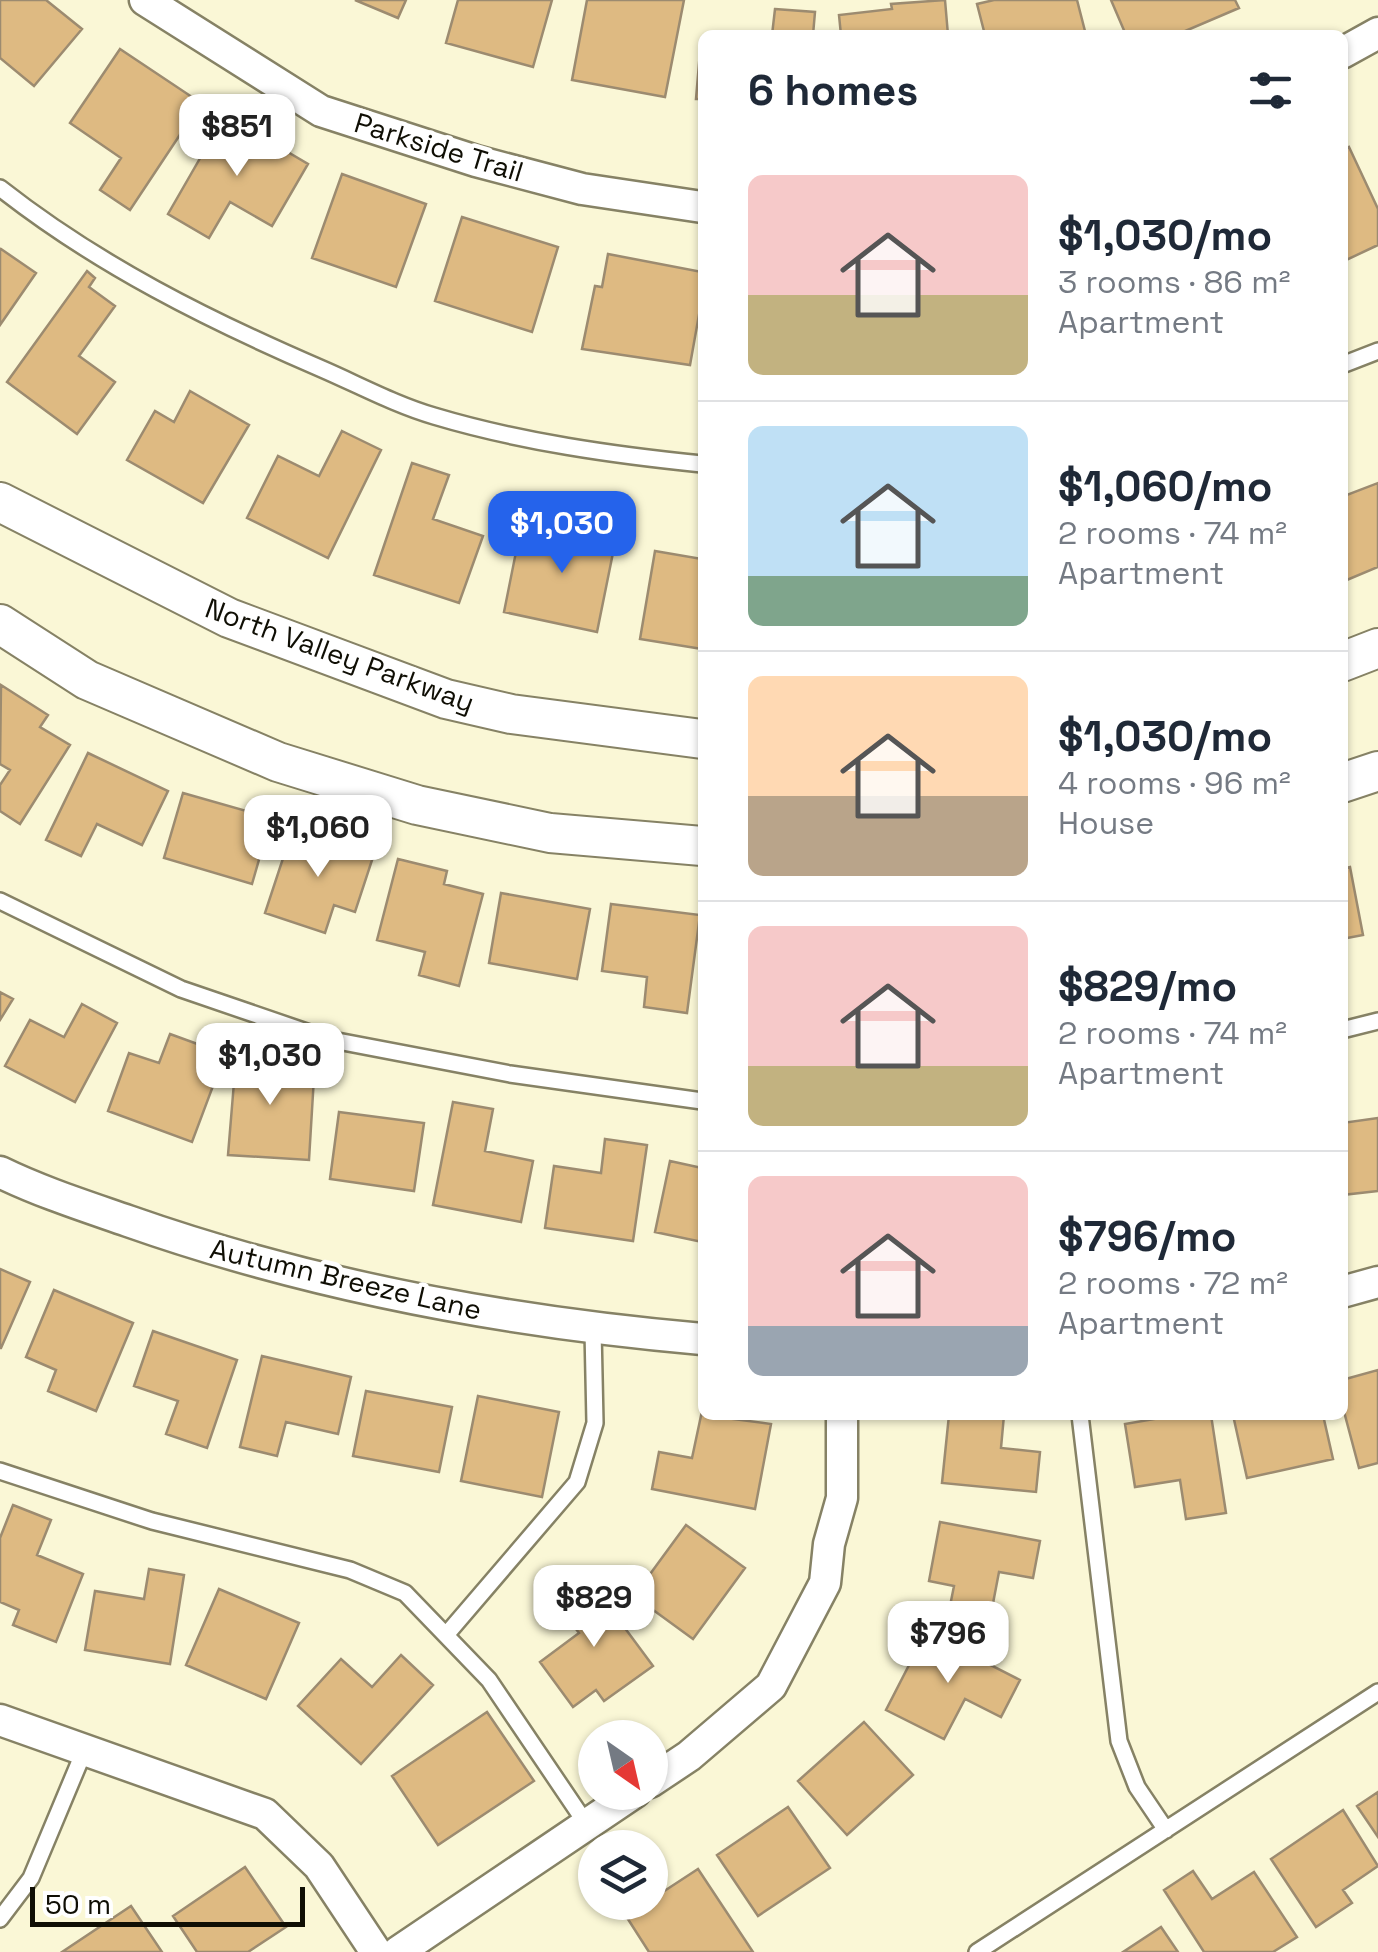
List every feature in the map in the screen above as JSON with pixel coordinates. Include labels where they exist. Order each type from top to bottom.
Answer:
[{"type":"street","name":"Parkside Trail","points":[[145,0],[321,110],[476,161],[582,190],[698,206]]},
{"type":"street","points":[[1348,50],[1378,33]]},
{"type":"street","name":"North Valley Parkway","points":[[0,502],[229,618],[446,699],[512,714],[698,737]]},
{"type":"street","points":[[0,624],[87,680],[278,762],[417,805],[550,833],[698,846]]},
{"type":"street","points":[[1348,660],[1378,648]]},
{"type":"street","points":[[1348,781],[1378,771]]},
{"type":"street","name":"Autumn Breeze Lane","points":[[0,1172],[204,1248],[368,1290],[592,1330],[698,1340]]},
{"type":"street","points":[[1348,1290],[1378,1282]]},
{"type":"street","points":[[668,1770],[771,1686],[825,1583],[842,1498],[842,1420]]},
{"type":"street","points":[[0,1720],[265,1814],[319,1866],[376,1952]]},
{"type":"street","points":[[398,1952],[608,1810]]},
{"type":"lane","points":[[0,188],[47,225],[139,282],[234,331],[433,416],[608,454],[698,464]]},
{"type":"lane","points":[[1348,363],[1378,351]]},
{"type":"lane","points":[[0,901],[180,989],[328,1039],[510,1074],[698,1100]]},
{"type":"lane","points":[[1348,1028],[1378,1021]]},
{"type":"lane","points":[[446,1636],[577,1482],[595,1423],[592,1330]]},
{"type":"lane","points":[[1081,1420],[1119,1740],[1136,1787],[1166,1830]]},
{"type":"lane","points":[[0,1471],[152,1521],[350,1570],[404,1593],[489,1680],[587,1825]]},
{"type":"lane","points":[[977,1952],[1378,1692]]},
{"type":"lane","points":[[0,1918],[31,1878],[85,1749]]},
{"type":"building","points":[[0,0],[46,0],[82,29],[34,86],[0,58]]},
{"type":"building","points":[[355,0],[406,0],[398,18]]},
{"type":"building","points":[[458,0],[552,0],[533,67],[446,43]]},
{"type":"building","points":[[587,0],[684,0],[665,97],[572,80]]},
{"type":"building","points":[[945,0],[948,30],[840,30],[839,15],[892,9],[891,4]]},
{"type":"building","points":[[994,0],[1077,0],[1085,30],[984,30],[977,4]]},
{"type":"building","points":[[1111,0],[1235,0],[1239,8],[1188,30],[1124,30]]},
{"type":"building","points":[[775,9],[815,12],[813,30],[773,30]]},
{"type":"building","points":[[120,49],[201,103],[130,210],[100,190],[121,158],[70,123]]},
{"type":"building","points":[[225,115],[308,164],[272,226],[230,202],[209,238],[168,214]]},
{"type":"building","points":[[1348,147],[1378,209],[1378,245],[1348,259]]},
{"type":"building","points":[[342,174],[426,204],[396,287],[312,258]]},
{"type":"building","points":[[462,217],[558,247],[532,332],[435,301]]},
{"type":"building","points":[[0,251],[36,273],[0,325]]},
{"type":"building","points":[[608,254],[698,271],[698,320],[690,365],[582,349],[595,286],[602,287]]},
{"type":"building","points":[[87,271],[95,278],[89,287],[115,306],[79,356],[115,382],[77,434],[7,382]]},
{"type":"building","points":[[190,391],[249,425],[203,503],[127,460],[155,411],[174,422]]},
{"type":"building","points":[[342,431],[381,450],[328,558],[247,518],[278,456],[319,476]]},
{"type":"building","points":[[412,463],[449,475],[433,519],[483,536],[459,603],[374,575]]},
{"type":"building","points":[[1378,483],[1378,567],[1348,580],[1348,495]]},
{"type":"building","points":[[572,524],[617,533],[597,632],[504,612],[521,527],[569,537]]},
{"type":"building","points":[[655,551],[698,558],[698,648],[640,639]]},
{"type":"building","points":[[1,685],[48,715],[40,727],[70,745],[20,824],[0,811],[0,785],[10,770],[0,764]]},
{"type":"building","points":[[88,753],[168,791],[142,845],[97,824],[81,856],[46,840]]},
{"type":"building","points":[[183,793],[271,818],[252,884],[164,858]]},
{"type":"building","points":[[293,828],[374,854],[355,912],[334,905],[325,933],[265,913]]},
{"type":"building","points":[[398,859],[447,871],[444,884],[483,894],[459,986],[419,975],[425,952],[377,940]]},
{"type":"building","points":[[1348,868],[1363,935],[1348,938]]},
{"type":"building","points":[[501,893],[590,909],[577,979],[489,963]]},
{"type":"building","points":[[611,904],[698,915],[687,1013],[644,1007],[647,977],[602,971]]},
{"type":"building","points":[[0,992],[13,999],[0,1020]]},
{"type":"building","points":[[82,1004],[117,1023],[75,1102],[5,1066],[30,1020],[64,1037]]},
{"type":"building","points":[[170,1034],[225,1054],[192,1142],[108,1111],[129,1053],[159,1063]]},
{"type":"building","points":[[237,1046],[282,1049],[281,1074],[314,1077],[309,1160],[228,1155]]},
{"type":"building","points":[[453,1102],[493,1109],[485,1151],[533,1161],[521,1222],[433,1205]]},
{"type":"building","points":[[339,1112],[424,1123],[414,1191],[330,1179]]},
{"type":"building","points":[[1378,1118],[1378,1191],[1348,1194],[1348,1122]]},
{"type":"building","points":[[605,1139],[647,1145],[633,1241],[545,1228],[554,1166],[601,1173]]},
{"type":"building","points":[[670,1161],[698,1167],[698,1241],[655,1232]]},
{"type":"building","points":[[0,1269],[30,1282],[1,1348],[0,1348]]},
{"type":"building","points":[[54,1290],[133,1323],[96,1411],[48,1391],[56,1370],[26,1357]]},
{"type":"building","points":[[153,1331],[237,1360],[207,1448],[166,1434],[178,1401],[134,1386]]},
{"type":"building","points":[[262,1356],[351,1377],[338,1434],[286,1422],[277,1456],[240,1447]]},
{"type":"building","points":[[1378,1370],[1378,1463],[1359,1468],[1346,1420],[1348,1378]]},
{"type":"building","points":[[366,1391],[452,1407],[439,1472],[353,1456]]},
{"type":"building","points":[[478,1396],[559,1412],[542,1497],[461,1481]]},
{"type":"building","points":[[700,1420],[771,1424],[755,1509],[652,1489],[659,1452],[692,1458]]},
{"type":"building","points":[[948,1420],[1004,1420],[1001,1448],[1040,1452],[1036,1492],[942,1483]]},
{"type":"building","points":[[1212,1420],[1226,1513],[1186,1519],[1180,1480],[1135,1487],[1125,1424]]},
{"type":"building","points":[[1234,1420],[1324,1420],[1333,1459],[1247,1478]]},
{"type":"building","points":[[13,1505],[51,1520],[37,1555],[83,1574],[56,1642],[13,1625],[19,1610],[0,1602],[0,1538]]},
{"type":"building","points":[[940,1522],[1040,1541],[1033,1578],[999,1572],[990,1619],[949,1611],[954,1586],[929,1581]]},
{"type":"building","points":[[686,1525],[745,1568],[693,1639],[634,1596]]},
{"type":"building","points":[[149,1569],[184,1575],[170,1664],[85,1650],[95,1591],[144,1599]]},
{"type":"building","points":[[590,1581],[653,1666],[604,1701],[596,1690],[573,1707],[540,1662],[579,1633],[558,1605]]},
{"type":"building","points":[[219,1589],[299,1623],[266,1699],[186,1665]]},
{"type":"building","points":[[926,1632],[1020,1680],[1001,1717],[965,1699],[944,1739],[886,1710]]},
{"type":"building","points":[[401,1655],[433,1685],[361,1764],[298,1706],[341,1659],[372,1687]]},
{"type":"building","points":[[487,1712],[534,1781],[438,1845],[392,1776]]},
{"type":"building","points":[[864,1722],[913,1775],[847,1835],[798,1781]]},
{"type":"building","points":[[1378,1792],[1378,1837],[1357,1806]]},
{"type":"building","points":[[788,1807],[830,1868],[758,1916],[717,1855]]},
{"type":"building","points":[[1343,1810],[1378,1866],[1343,1890],[1352,1903],[1316,1927],[1271,1859]]},
{"type":"building","points":[[245,1867],[286,1927],[248,1952],[197,1952],[173,1916]]},
{"type":"building","points":[[698,1869],[753,1952],[649,1952],[629,1920],[668,1920],[668,1889]]},
{"type":"building","points":[[1193,1871],[1212,1899],[1254,1872],[1297,1937],[1273,1952],[1204,1952],[1164,1890]]},
{"type":"building","points":[[131,1906],[162,1952],[62,1952]]},
{"type":"building","points":[[1161,1927],[1178,1952],[1123,1952]]}]
